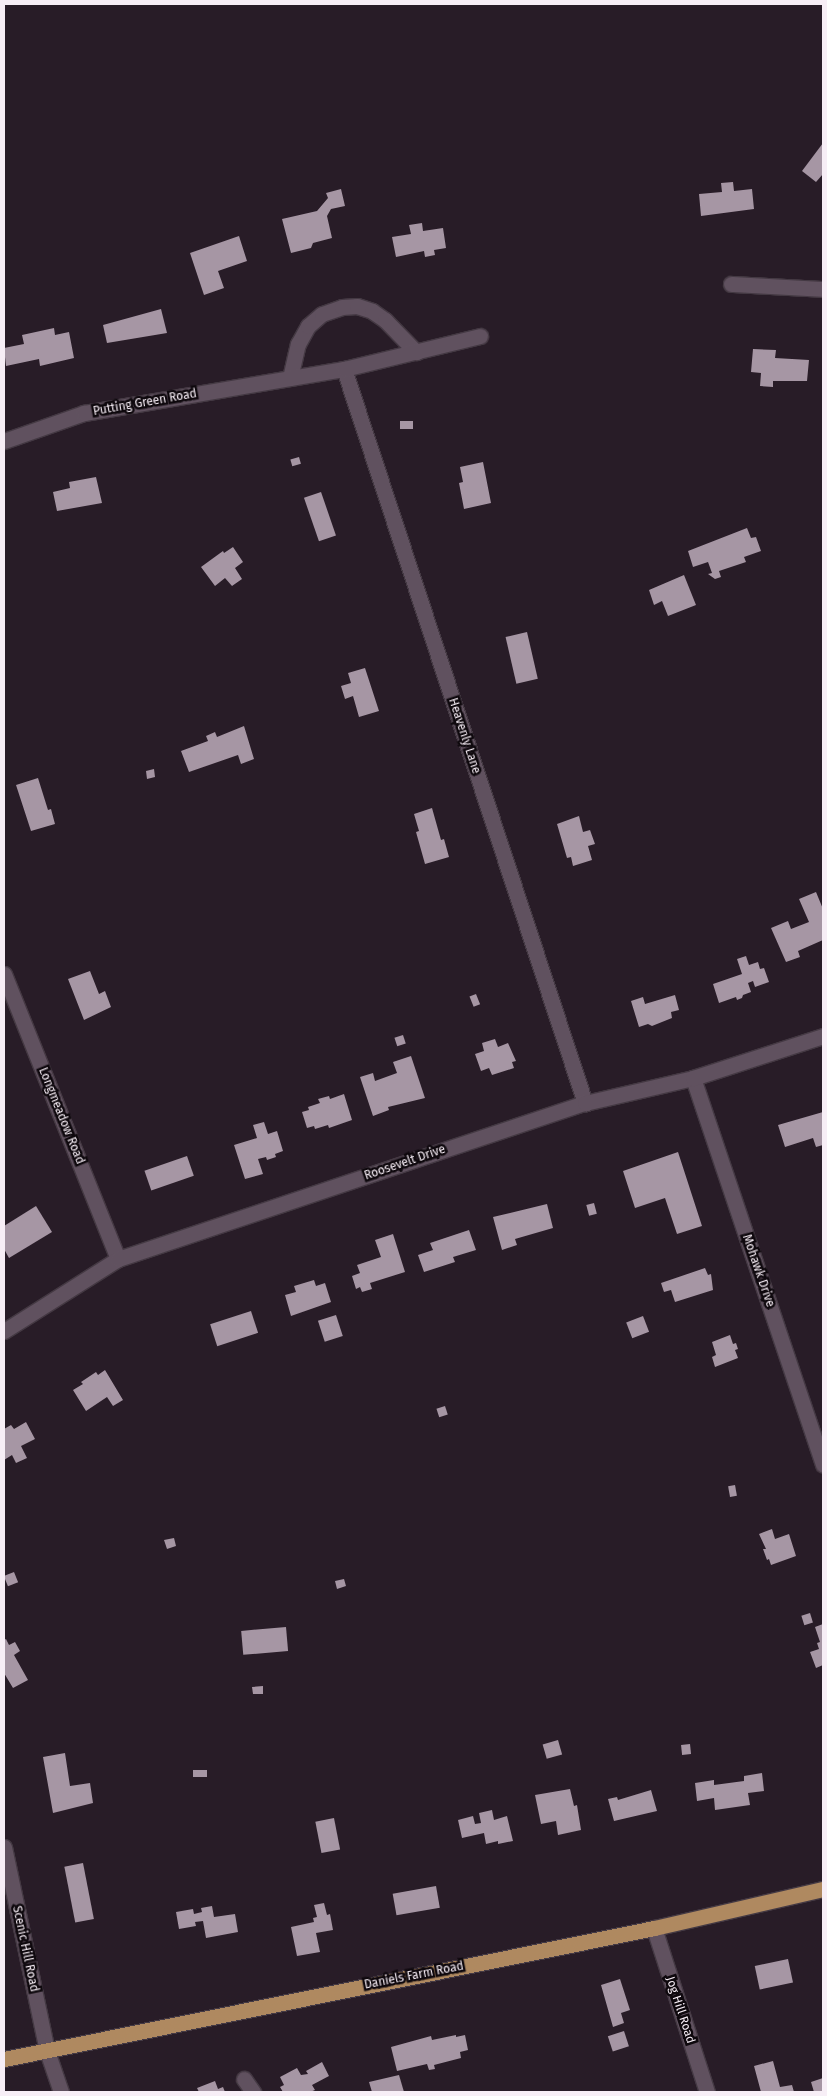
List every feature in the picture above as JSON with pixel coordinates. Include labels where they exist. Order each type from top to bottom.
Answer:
[{"type":"main road","name":"Daniels Farm Road","points":[[4,2059],[654,1928],[823,1889]]},
{"type":"street","points":[[731,284],[823,289]]},
{"type":"street","points":[[290,378],[298,344],[308,326],[322,314],[342,307],[357,306],[372,311],[385,320],[416,352]]},
{"type":"street","name":"Putting Green Road","points":[[4,441],[84,413],[344,369],[480,336]]},
{"type":"street","name":"Heavenly Lane","points":[[344,369],[584,1102]]},
{"type":"street","name":"Longmeadow Road","points":[[4,974],[118,1259]]},
{"type":"street","name":"Roosevelt Drive","points":[[4,1331],[118,1259],[584,1102],[693,1078],[823,1036]]},
{"type":"street","name":"Mohawk Drive","points":[[693,1078],[823,1465]]},
{"type":"street","name":"Scenic Hill Road","points":[[4,1847],[47,2051],[61,2092]]},
{"type":"street","name":"Jog Hill Road","points":[[654,1928],[707,2092]]},
{"type":"street","points":[[244,2079],[253,2092]]},
{"type":"building","points":[[823,143],[823,174],[816,182],[802,171]]},
{"type":"building","points":[[733,182],[734,191],[752,189],[754,209],[701,216],[699,194],[722,192],[721,183]]},
{"type":"building","points":[[341,189],[345,206],[331,209],[327,216],[332,238],[313,243],[311,248],[291,253],[282,219],[317,211],[328,198],[326,193]]},
{"type":"building","points":[[422,223],[423,231],[443,228],[446,248],[434,250],[435,255],[425,257],[424,251],[396,257],[392,237],[411,234],[409,225]]},
{"type":"building","points":[[239,236],[247,261],[218,271],[224,288],[204,295],[190,253]]},
{"type":"building","points":[[161,309],[167,333],[107,343],[103,325]]},
{"type":"building","points":[[54,328],[55,335],[69,332],[74,358],[40,366],[39,359],[6,366],[4,348],[24,344],[22,335]]},
{"type":"building","points":[[753,349],[776,350],[775,358],[809,360],[807,381],[773,381],[773,387],[760,386],[761,373],[751,372]]},
{"type":"building","points":[[400,421],[413,421],[413,429],[400,429]]},
{"type":"building","points":[[299,457],[301,464],[292,466],[290,459]]},
{"type":"building","points":[[483,462],[491,503],[464,509],[459,483],[463,482],[460,467]]},
{"type":"building","points":[[96,477],[102,503],[57,511],[53,492],[70,488],[69,482]]},
{"type":"building","points":[[321,492],[336,535],[319,541],[304,498]]},
{"type":"building","points":[[747,528],[751,538],[756,537],[761,551],[744,557],[746,562],[719,571],[721,577],[715,579],[708,574],[712,573],[708,562],[693,567],[688,551]]},
{"type":"building","points":[[233,547],[243,562],[235,568],[242,579],[232,586],[225,578],[215,586],[201,567],[223,551],[224,553]]},
{"type":"building","points":[[684,575],[696,605],[668,616],[662,601],[654,605],[649,590]]},
{"type":"building","points":[[527,632],[538,679],[516,684],[506,637]]},
{"type":"building","points":[[365,668],[379,711],[359,717],[353,696],[345,699],[341,686],[351,683],[348,673]]},
{"type":"building","points":[[244,726],[254,759],[241,764],[238,755],[189,772],[181,751],[208,741],[206,736],[215,732],[217,737]]},
{"type":"building","points":[[154,769],[155,777],[147,779],[146,771]]},
{"type":"building","points":[[38,778],[48,810],[51,809],[55,824],[31,831],[16,785]]},
{"type":"building","points":[[432,808],[441,840],[444,839],[449,857],[425,864],[416,832],[419,831],[414,814]]},
{"type":"building","points":[[579,816],[583,832],[590,830],[595,844],[588,846],[592,860],[573,866],[571,857],[567,858],[557,824]]},
{"type":"building","points":[[816,892],[823,909],[823,940],[798,951],[800,957],[786,962],[771,928],[788,921],[791,929],[809,922],[799,899]]},
{"type":"building","points":[[746,956],[749,965],[758,962],[760,969],[764,968],[769,982],[755,987],[753,981],[748,983],[751,992],[737,1000],[736,997],[719,1003],[713,984],[742,974],[737,959]]},
{"type":"building","points":[[90,971],[99,994],[105,991],[111,1007],[84,1020],[68,979]]},
{"type":"building","points":[[476,994],[480,1004],[474,1007],[470,997]]},
{"type":"building","points":[[675,995],[679,1010],[671,1012],[672,1018],[652,1026],[648,1024],[639,1027],[631,1001],[643,997],[645,1004]]},
{"type":"building","points":[[403,1035],[406,1044],[397,1046],[394,1038]]},
{"type":"building","points":[[495,1039],[498,1047],[508,1043],[516,1061],[512,1062],[514,1068],[492,1075],[489,1068],[481,1071],[475,1054],[484,1051],[482,1043]]},
{"type":"building","points":[[411,1056],[425,1098],[388,1107],[389,1110],[373,1116],[360,1077],[373,1073],[375,1081],[397,1073],[393,1062]]},
{"type":"building","points":[[344,1094],[352,1120],[329,1128],[328,1125],[315,1129],[314,1126],[307,1128],[302,1112],[309,1110],[308,1107],[320,1103],[318,1099],[329,1096],[330,1099]]},
{"type":"building","points":[[823,1112],[823,1145],[816,1147],[813,1138],[785,1147],[778,1125]]},
{"type":"building","points":[[264,1122],[268,1134],[277,1131],[283,1151],[275,1154],[276,1157],[267,1160],[266,1157],[258,1159],[263,1174],[245,1179],[234,1145],[257,1138],[253,1125]]},
{"type":"building","points":[[678,1152],[702,1226],[677,1234],[665,1198],[635,1208],[623,1171]]},
{"type":"building","points":[[187,1156],[194,1176],[151,1191],[144,1171]]},
{"type":"building","points":[[594,1203],[597,1214],[589,1216],[586,1205]]},
{"type":"building","points":[[547,1204],[553,1228],[515,1239],[517,1245],[502,1250],[493,1217]]},
{"type":"building","points":[[36,1206],[52,1232],[9,1258],[4,1249],[4,1226]]},
{"type":"building","points":[[469,1230],[476,1250],[453,1257],[455,1262],[424,1272],[418,1255],[433,1250],[430,1243]]},
{"type":"building","points":[[393,1234],[405,1272],[370,1283],[372,1289],[362,1292],[360,1287],[356,1289],[352,1276],[360,1273],[357,1265],[381,1257],[375,1240]]},
{"type":"building","points":[[705,1268],[708,1275],[711,1274],[713,1290],[675,1302],[671,1290],[664,1292],[661,1283]]},
{"type":"building","points":[[314,1280],[316,1286],[325,1283],[331,1302],[291,1316],[285,1295],[296,1292],[294,1286]]},
{"type":"building","points":[[251,1311],[258,1333],[217,1346],[210,1324]]},
{"type":"building","points":[[336,1315],[343,1336],[325,1342],[318,1321]]},
{"type":"building","points":[[643,1316],[649,1332],[632,1338],[626,1322]]},
{"type":"building","points":[[730,1335],[733,1344],[736,1343],[738,1349],[735,1350],[738,1358],[715,1367],[712,1357],[716,1355],[712,1342]]},
{"type":"building","points":[[105,1370],[123,1400],[113,1406],[107,1397],[86,1411],[73,1390],[96,1372],[98,1375]]},
{"type":"building","points":[[445,1406],[448,1415],[439,1417],[436,1409]]},
{"type":"building","points":[[26,1422],[35,1439],[21,1446],[27,1458],[16,1463],[12,1455],[4,1460],[4,1429],[11,1425],[14,1429]]},
{"type":"building","points":[[735,1485],[737,1496],[730,1497],[728,1486]]},
{"type":"building","points":[[772,1529],[775,1539],[789,1534],[796,1556],[771,1565],[769,1559],[767,1560],[763,1549],[766,1549],[759,1534]]},
{"type":"building","points":[[174,1538],[176,1546],[167,1549],[164,1540]]},
{"type":"building","points":[[14,1572],[18,1582],[8,1586],[4,1576]]},
{"type":"building","points":[[344,1579],[346,1586],[337,1589],[335,1581]]},
{"type":"building","points":[[810,1613],[813,1623],[804,1625],[801,1616]]},
{"type":"building","points":[[823,1624],[823,1665],[816,1668],[810,1652],[819,1649],[817,1643],[820,1642],[815,1627]]},
{"type":"building","points":[[286,1627],[288,1651],[243,1655],[241,1631]]},
{"type":"building","points":[[6,1639],[9,1645],[15,1642],[20,1651],[14,1655],[28,1680],[13,1688],[4,1673],[4,1640]]},
{"type":"building","points":[[263,1686],[263,1694],[253,1694],[252,1687]]},
{"type":"building","points":[[558,1740],[562,1754],[547,1759],[543,1744]]},
{"type":"building","points":[[690,1744],[691,1754],[682,1755],[681,1745]]},
{"type":"building","points":[[65,1753],[70,1786],[90,1783],[93,1803],[53,1813],[43,1757]]},
{"type":"building","points":[[193,1770],[207,1770],[207,1777],[193,1777]]},
{"type":"building","points":[[762,1773],[764,1791],[748,1793],[750,1805],[715,1810],[714,1798],[697,1801],[695,1783],[714,1780],[714,1785],[744,1781],[744,1776]]},
{"type":"building","points":[[570,1789],[574,1806],[577,1805],[581,1830],[558,1835],[556,1821],[541,1824],[535,1795]]},
{"type":"building","points":[[651,1790],[657,1811],[614,1821],[608,1799],[617,1797],[618,1800]]},
{"type":"building","points":[[492,1810],[494,1820],[507,1816],[513,1841],[498,1844],[498,1841],[486,1844],[484,1833],[462,1838],[458,1820],[473,1816],[475,1824],[481,1823],[479,1813]]},
{"type":"building","points":[[334,1818],[340,1849],[321,1853],[315,1822]]},
{"type":"building","points":[[83,1863],[94,1919],[75,1923],[64,1867]]},
{"type":"building","points":[[436,1886],[440,1908],[396,1915],[393,1894]]},
{"type":"building","points":[[324,1903],[327,1915],[330,1914],[333,1930],[316,1933],[320,1952],[297,1956],[291,1927],[314,1922],[313,1918],[317,1917],[314,1905]]},
{"type":"building","points":[[212,1906],[214,1917],[235,1914],[238,1932],[206,1938],[203,1921],[195,1922],[196,1926],[179,1929],[176,1912],[193,1909],[194,1914],[202,1912],[201,1908]]},
{"type":"building","points":[[788,1959],[793,1982],[760,1990],[755,1966]]},
{"type":"building","points":[[620,1979],[630,2010],[621,2013],[624,2023],[613,2027],[601,1985]]},
{"type":"building","points":[[624,2031],[629,2046],[613,2051],[608,2036]]},
{"type":"building","points":[[456,2035],[456,2037],[465,2035],[468,2050],[460,2052],[461,2058],[434,2065],[435,2069],[429,2070],[427,2064],[397,2071],[391,2047],[431,2036],[432,2040]]},
{"type":"building","points":[[773,2061],[780,2087],[792,2085],[794,2092],[761,2092],[754,2066]]},
{"type":"building","points":[[322,2062],[329,2076],[312,2085],[315,2090],[310,2092],[283,2092],[280,2087],[284,2085],[280,2077],[297,2068],[301,2075],[308,2074],[306,2071]]},
{"type":"building","points":[[399,2075],[404,2092],[372,2092],[369,2082]]},
{"type":"building","points":[[823,2078],[823,2092],[814,2092],[811,2082]]},
{"type":"building","points":[[215,2081],[218,2089],[223,2087],[225,2092],[199,2092],[197,2088]]}]
